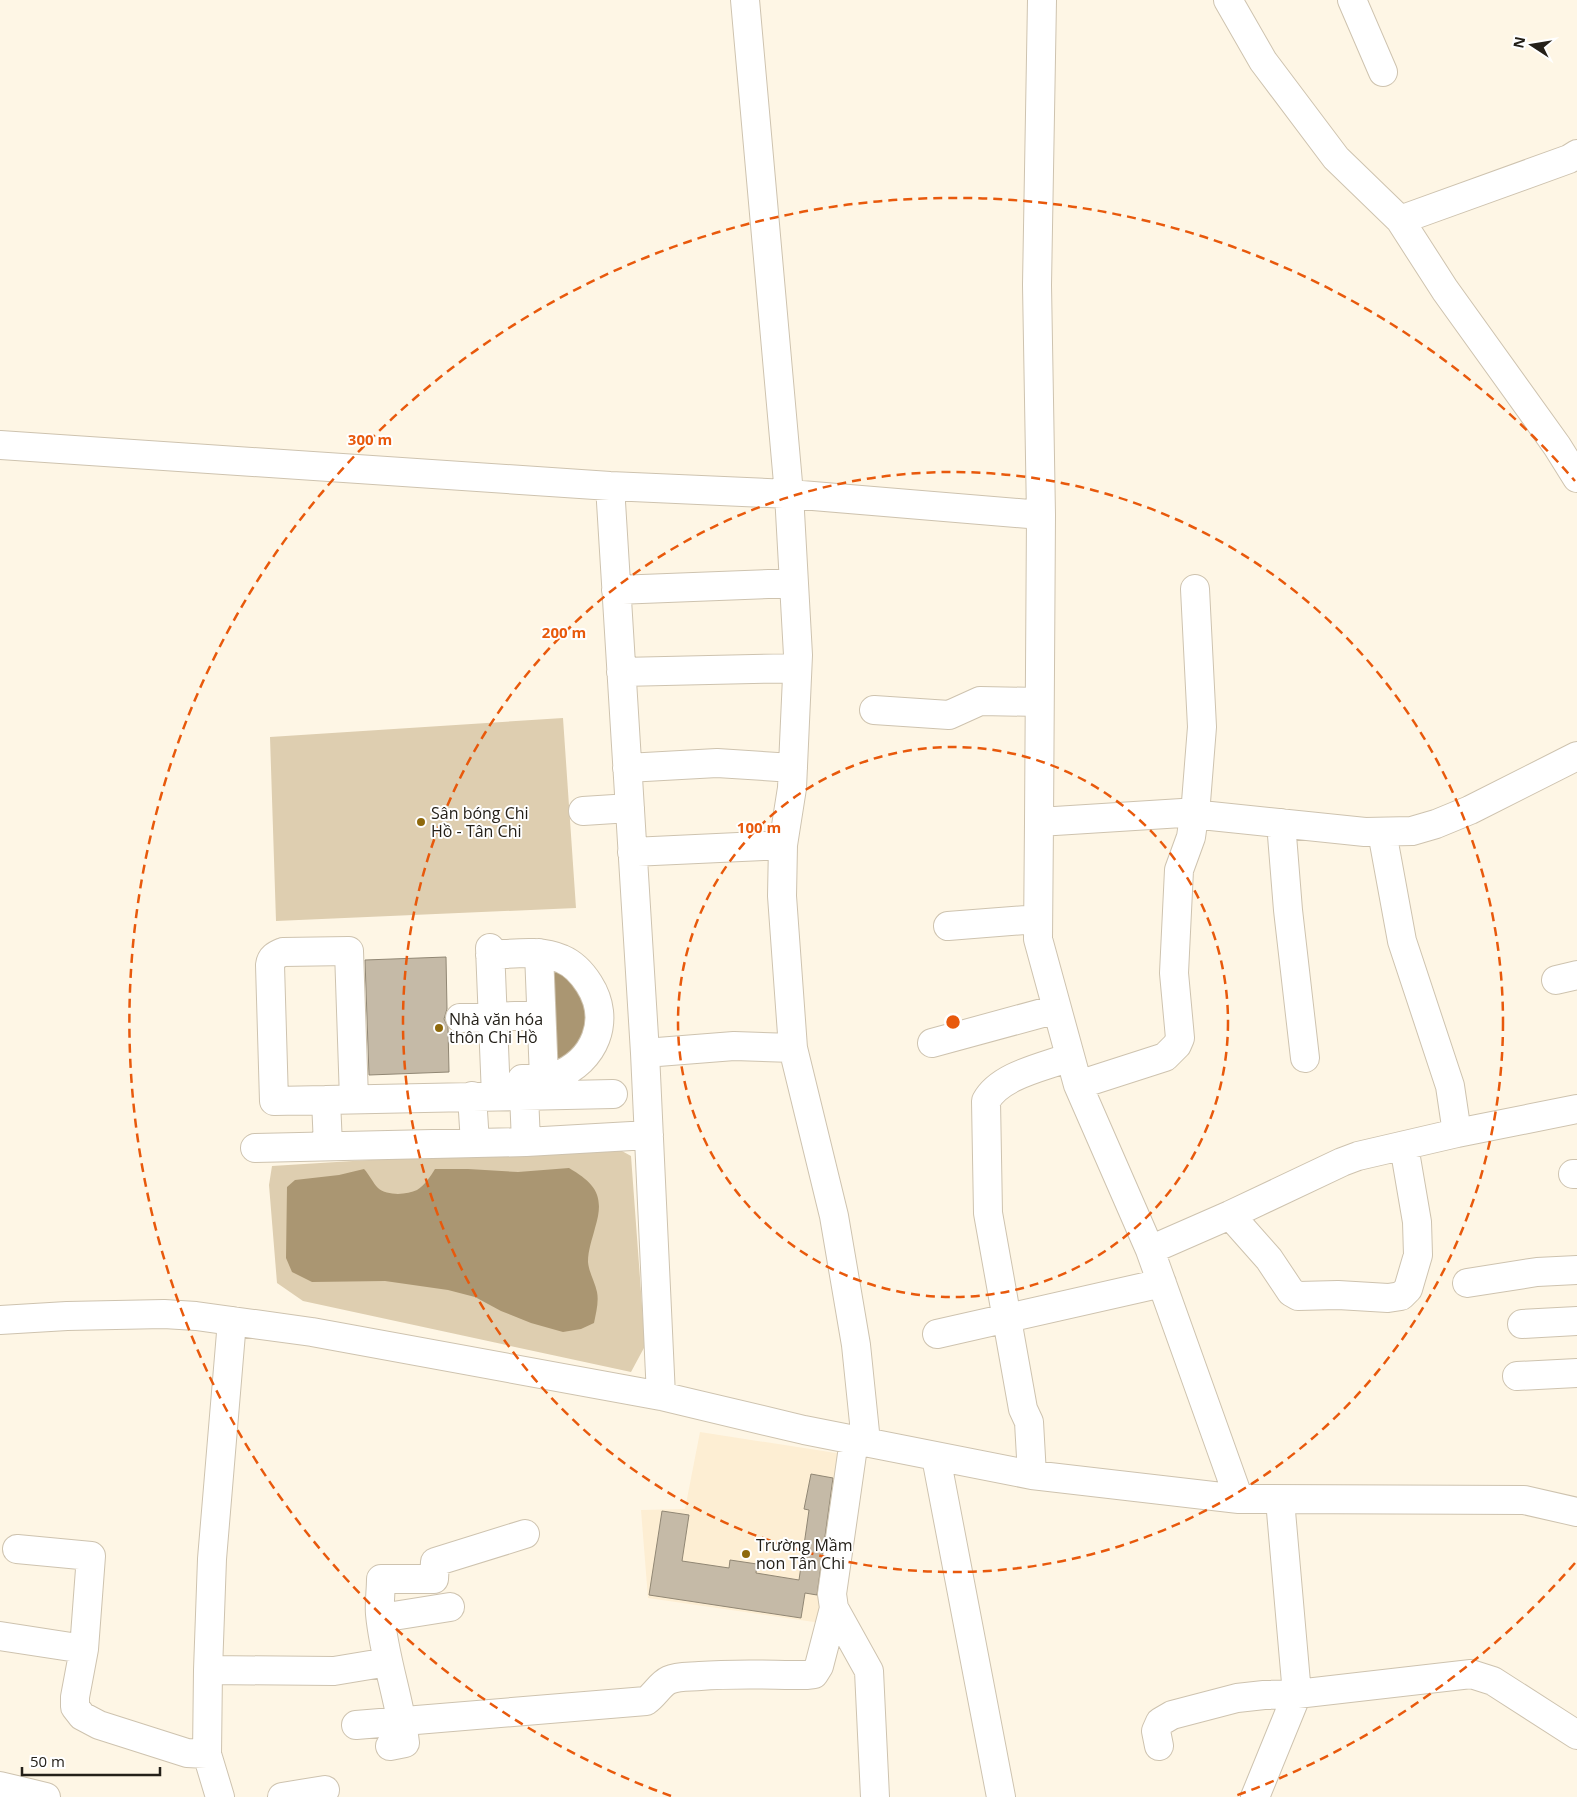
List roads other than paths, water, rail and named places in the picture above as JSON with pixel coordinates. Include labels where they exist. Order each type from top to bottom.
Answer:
[{"type":"street","points":[[745,0],[789,494],[794,583],[797,668],[792,788],[784,845],[782,896],[793,1048],[834,1216],[856,1345],[860,1441],[832,1594],[834,1608],[869,1671],[875,1797]]},
{"type":"street","points":[[1042,0],[1037,285],[1041,515],[1038,939],[1078,1085],[1150,1250],[1239,1499]]},
{"type":"street","points":[[1228,0],[1263,61],[1336,158],[1400,220],[1445,290],[1577,478]]},
{"type":"street","points":[[1352,0],[1383,72]]},
{"type":"street","points":[[1400,220],[1569,159],[1577,154]]},
{"type":"street","points":[[0,445],[610,486],[789,494],[1041,515]]},
{"type":"street","points":[[610,486],[645,1053],[662,1396]]},
{"type":"street","points":[[616,590],[794,583]]},
{"type":"street","points":[[1078,1085],[1164,1057],[1177,1045],[1180,1038],[1174,973],[1179,870],[1191,837],[1195,813],[1202,727],[1195,589]]},
{"type":"street","points":[[622,672],[797,668]]},
{"type":"street","points":[[874,710],[949,715],[980,701],[1039,702]]},
{"type":"street","points":[[1038,822],[1195,813],[1330,829],[1382,832],[1412,831],[1436,824],[1470,810],[1577,756]]},
{"type":"street","points":[[627,768],[717,764],[793,768]]},
{"type":"street","points":[[583,811],[630,808]]},
{"type":"street","points":[[1282,823],[1288,910],[1305,1058]]},
{"type":"street","points":[[1382,832],[1402,941],[1450,1086],[1457,1133]]},
{"type":"street","points":[[632,852],[784,845]]},
{"type":"street","points":[[948,926],[1038,918]]},
{"type":"street","points":[[354,1099],[349,951],[283,952],[277,954],[271,959],[270,965],[274,1101],[354,1099],[534,1087],[612,1094]]},
{"type":"street","points":[[475,1143],[488,1091],[493,1017],[490,951],[539,954],[561,958],[576,967],[596,994],[601,1013],[598,1031],[591,1049],[566,1072],[534,1087]]},
{"type":"street","points":[[526,1142],[542,1015],[539,954]]},
{"type":"street","points":[[932,1042],[1058,1009]]},
{"type":"street","points":[[460,1018],[542,1015]]},
{"type":"street","points":[[645,1053],[734,1046],[793,1048]]},
{"type":"street","points":[[1032,1476],[1029,1422],[1023,1409],[988,1213],[986,1101],[990,1094],[1011,1079],[1070,1057]]},
{"type":"street","points":[[326,1100],[328,1146]]},
{"type":"street","points":[[1150,1250],[1230,1215],[1342,1162],[1457,1133],[1577,1109]]},
{"type":"street","points":[[256,1148],[526,1142],[649,1135]]},
{"type":"street","points":[[1230,1215],[1269,1259],[1291,1292],[1298,1296],[1338,1295],[1388,1298],[1401,1296],[1408,1289],[1418,1256],[1416,1222],[1404,1146]]},
{"type":"street","points":[[1467,1283],[1537,1272],[1577,1270]]},
{"type":"street","points":[[936,1334],[1162,1283]]},
{"type":"street","points":[[0,1320],[145,1314],[196,1316],[312,1332],[662,1396],[860,1441],[1032,1476],[1239,1499],[1524,1500],[1577,1512]]},
{"type":"street","points":[[220,1797],[207,1754],[208,1670],[212,1559],[232,1321]]},
{"type":"street","points":[[1522,1324],[1577,1321]]},
{"type":"street","points":[[1517,1376],[1577,1373]]},
{"type":"street","points":[[936,1457],[1002,1797]]},
{"type":"street","points":[[1255,1797],[1297,1694],[1280,1500]]},
{"type":"street","points":[[390,1746],[405,1743],[381,1618],[381,1579],[434,1579],[435,1562],[525,1534]]},
{"type":"street","points":[[17,1549],[91,1556],[84,1649],[75,1697],[75,1708],[82,1716],[99,1726],[187,1753],[207,1754]]},
{"type":"street","points":[[381,1618],[450,1607]]},
{"type":"street","points":[[356,1725],[646,1701],[654,1696],[662,1685],[670,1680],[687,1677],[814,1674],[819,1666],[834,1608]]},
{"type":"street","points":[[0,1636],[84,1649]]},
{"type":"street","points":[[208,1670],[334,1671],[388,1662]]},
{"type":"street","points":[[1159,1746],[1157,1727],[1160,1722],[1172,1715],[1237,1698],[1297,1694],[1471,1674],[1493,1681],[1577,1735]]},
{"type":"street","points":[[0,1786],[46,1797]]},
{"type":"street","points":[[282,1797],[325,1790]]},
{"type":"place","name":"Sân bóng Chi Hồ - Tân Chi","points":[[421,822]]},
{"type":"place","name":"Nhà văn hóa thôn Chi Hồ","points":[[439,1028]]},
{"type":"place","name":"Trường Mầm non Tân Chi","points":[[746,1554]]}]
